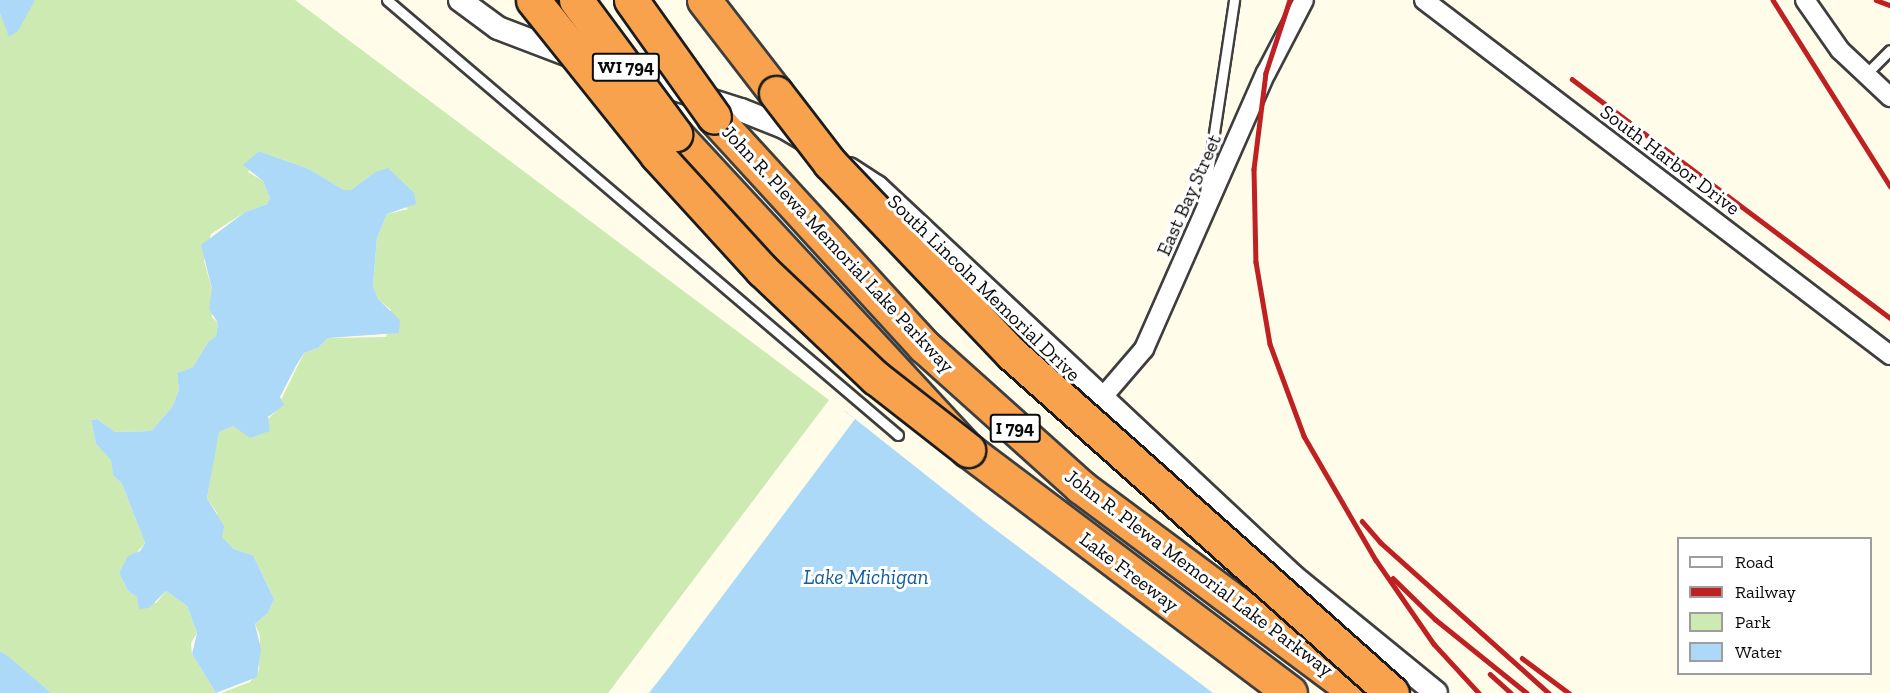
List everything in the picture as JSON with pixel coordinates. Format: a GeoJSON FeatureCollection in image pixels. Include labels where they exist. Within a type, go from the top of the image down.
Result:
{"type":"FeatureCollection","features":[{"type":"Feature","properties":{"kind":"highway"},"geometry":{"type":"LineString","coordinates":[[533,0],[657,155],[762,270],[876,378],[968,450]]}},
{"type":"Feature","properties":{"kind":"highway","name":"John R. Plewa Memorial Lake Parkway"},"geometry":{"type":"LineString","coordinates":[[576,0],[675,134],[968,450]]}},
{"type":"Feature","properties":{"kind":"highway","name":"John R. Plewa Memorial Lake Parkway"},"geometry":{"type":"LineString","coordinates":[[631,0],[714,117],[924,346],[1081,487],[1357,693]]}},
{"type":"Feature","properties":{"kind":"highway"},"geometry":{"type":"LineString","coordinates":[[704,0],[830,163],[924,266],[1012,354],[1392,693]]}},
{"type":"Feature","properties":{"kind":"highway","name":"Lake Freeway"},"geometry":{"type":"LineString","coordinates":[[968,450],[1290,693]]}},
{"type":"Feature","properties":{"kind":"street","name":"South Lincoln Memorial Drive"},"geometry":{"type":"LineString","coordinates":[[460,0],[498,28],[544,47],[784,127],[877,187],[1101,399],[1294,577],[1436,693]]}},
{"type":"Feature","properties":{"kind":"street","name":"East Bay Street"},"geometry":{"type":"LineString","coordinates":[[1101,399],[1144,349],[1197,234],[1266,73],[1304,0]]}},
{"type":"Feature","properties":{"kind":"street","name":"South Harbor Drive"},"geometry":{"type":"LineString","coordinates":[[1424,0],[1890,355]]}},
{"type":"Feature","properties":{"kind":"street"},"geometry":{"type":"LineString","coordinates":[[1805,0],[1840,50],[1890,97]]}},
{"type":"Feature","properties":{"kind":"lane"},"geometry":{"type":"LineString","coordinates":[[387,0],[898,435]]}},
{"type":"Feature","properties":{"kind":"lane"},"geometry":{"type":"LineString","coordinates":[[1197,234],[1234,0]]}},
{"type":"Feature","properties":{"kind":"lane"},"geometry":{"type":"LineString","coordinates":[[1865,75],[1890,50]]}},
{"type":"Feature","properties":{"kind":"green space"},"geometry":{"type":"Polygon","coordinates":[[[35,0],[295,0],[829,400],[608,693],[221,693],[250,682],[259,670],[260,636],[255,624],[268,613],[274,599],[253,555],[234,549],[221,537],[217,513],[207,498],[218,432],[233,426],[250,437],[275,412],[304,353],[318,348],[328,338],[386,337],[391,310],[378,299],[373,286],[377,238],[387,214],[408,209],[375,172],[351,190],[344,190],[309,169],[259,151],[248,172],[263,181],[270,198],[267,204],[245,212],[211,234],[204,261],[212,289],[212,317],[218,323],[216,336],[208,342],[193,367],[177,373],[179,390],[172,407],[151,431],[115,432],[97,419],[91,420],[96,444],[112,460],[113,475],[122,484],[145,543],[119,573],[128,591],[137,597],[156,603],[166,591],[187,606],[197,633],[191,643],[192,654],[216,693],[51,693],[0,651],[0,13],[10,36],[35,0]]]}},
{"type":"Feature","properties":{"kind":"water"},"geometry":{"type":"Polygon","coordinates":[[[0,0],[35,0],[18,31],[9,37],[0,13],[0,0]]]}},
{"type":"Feature","properties":{"kind":"water"},"geometry":{"type":"Polygon","coordinates":[[[259,151],[309,169],[344,190],[351,190],[375,172],[388,168],[414,193],[416,204],[387,214],[377,238],[373,286],[378,299],[400,320],[399,333],[328,338],[318,348],[304,353],[280,397],[284,405],[268,417],[270,431],[250,438],[233,426],[219,432],[207,498],[224,526],[222,537],[234,549],[253,555],[274,599],[268,613],[255,624],[261,649],[257,677],[216,693],[192,654],[197,633],[187,606],[166,591],[149,608],[139,609],[137,597],[128,591],[119,573],[128,556],[140,551],[145,543],[122,484],[113,475],[111,460],[96,444],[91,420],[97,419],[115,432],[151,431],[172,407],[179,390],[177,373],[193,367],[208,342],[216,336],[218,323],[209,309],[212,289],[201,245],[245,212],[267,204],[270,198],[263,181],[243,165],[259,151]]]}},
{"type":"Feature","properties":{"kind":"water","name":"Lake Michigan"},"geometry":{"type":"Polygon","coordinates":[[[845,411],[984,521],[1213,693],[631,693],[845,411]]]}},
{"type":"Feature","properties":{"kind":"water"},"geometry":{"type":"Polygon","coordinates":[[[0,651],[9,657],[51,693],[0,693],[0,651]]]}},
{"type":"Feature","properties":{"kind":"pier"},"geometry":{"type":"Polygon","coordinates":[[[843,410],[855,419],[670,666],[649,693],[628,693],[843,410]]]}},
{"type":"Feature","properties":{"kind":"railway"},"geometry":{"type":"LineString","coordinates":[[1290,0],[1266,73],[1254,169],[1256,262],[1270,344],[1304,436],[1376,560],[1434,644],[1479,693]]}},
{"type":"Feature","properties":{"kind":"railway"},"geometry":{"type":"LineString","coordinates":[[1773,0],[1890,186]]}},
{"type":"Feature","properties":{"kind":"railway"},"geometry":{"type":"LineString","coordinates":[[1876,0],[1890,5]]}},
{"type":"Feature","properties":{"kind":"railway"},"geometry":{"type":"LineString","coordinates":[[1572,79],[1890,318]]}},
{"type":"Feature","properties":{"kind":"railway"},"geometry":{"type":"LineString","coordinates":[[1362,521],[1380,542],[1549,693]]}},
{"type":"Feature","properties":{"kind":"railway"},"geometry":{"type":"LineString","coordinates":[[1393,578],[1435,619],[1527,693]]}},
{"type":"Feature","properties":{"kind":"railway"},"geometry":{"type":"LineString","coordinates":[[1522,658],[1569,693]]}},
{"type":"Feature","properties":{"kind":"railway"},"geometry":{"type":"LineString","coordinates":[[1490,674],[1511,693]]}}]}
